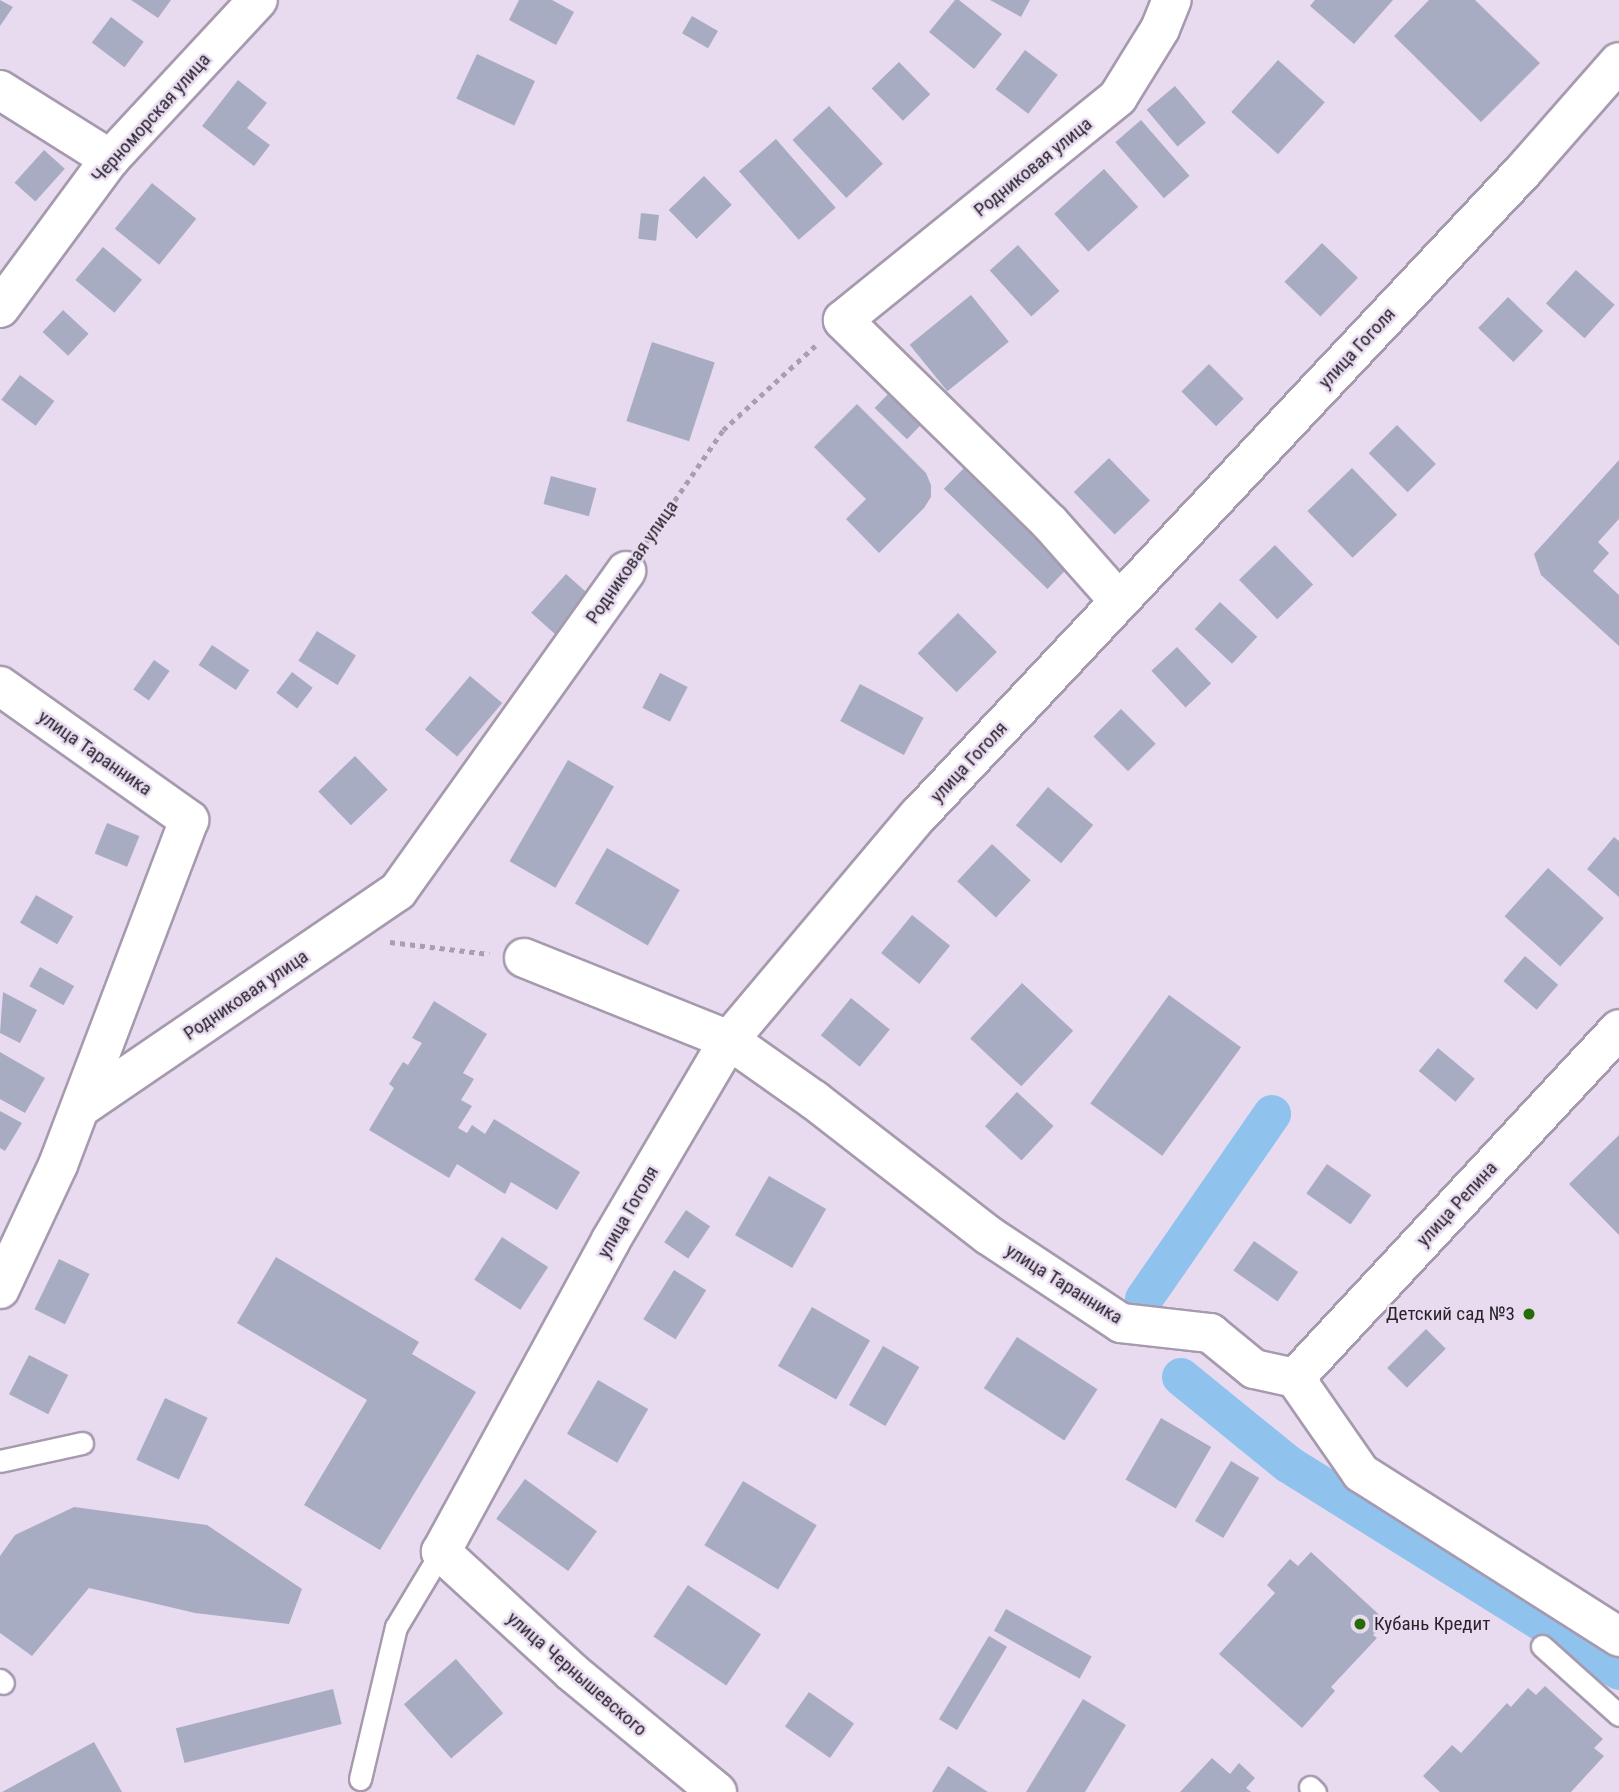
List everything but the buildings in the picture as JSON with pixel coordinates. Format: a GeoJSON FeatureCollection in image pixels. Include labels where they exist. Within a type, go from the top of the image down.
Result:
{"type":"FeatureCollection","features":[{"type":"Feature","properties":{"kind":"street","name":"Черноморская улица"},"geometry":{"type":"LineString","coordinates":[[0,308],[110,159],[258,0]]}},
{"type":"Feature","properties":{"kind":"street","name":"Родниковая улица"},"geometry":{"type":"LineString","coordinates":[[844,320],[1118,97],[1160,29],[1172,0]]}},
{"type":"Feature","properties":{"kind":"street","name":"улица Гоголя"},"geometry":{"type":"LineString","coordinates":[[441,1552],[611,1240],[729,1040],[917,817],[1525,170],[1619,62]]}},
{"type":"Feature","properties":{"kind":"street"},"geometry":{"type":"LineString","coordinates":[[0,90],[110,159]]}},
{"type":"Feature","properties":{"kind":"street"},"geometry":{"type":"LineString","coordinates":[[844,320],[1050,523],[1119,601]]}},
{"type":"Feature","properties":{"kind":"street","name":"Родниковая улица"},"geometry":{"type":"LineString","coordinates":[[80,1108],[397,891],[626,571]]}},
{"type":"Feature","properties":{"kind":"street","name":"улица Таранника"},"geometry":{"type":"LineString","coordinates":[[0,687],[189,820],[80,1108]]}},
{"type":"Feature","properties":{"kind":"street","name":"улица Таранника"},"geometry":{"type":"LineString","coordinates":[[524,957],[729,1040],[814,1100],[988,1235],[1121,1323],[1210,1333],[1254,1369],[1295,1378]]}},
{"type":"Feature","properties":{"kind":"street","name":"улица Репина"},"geometry":{"type":"LineString","coordinates":[[1295,1378],[1619,1029]]}},
{"type":"Feature","properties":{"kind":"street"},"geometry":{"type":"LineString","coordinates":[[0,1289],[58,1165],[80,1108]]}},
{"type":"Feature","properties":{"kind":"street"},"geometry":{"type":"LineString","coordinates":[[1295,1378],[1361,1473],[1619,1636]]}},
{"type":"Feature","properties":{"kind":"street","name":"улица Чернышевского"},"geometry":{"type":"LineString","coordinates":[[441,1552],[572,1672],[717,1792]]}},
{"type":"Feature","properties":{"kind":"lane"},"geometry":{"type":"LineString","coordinates":[[0,1461],[82,1443]]}},
{"type":"Feature","properties":{"kind":"lane"},"geometry":{"type":"LineString","coordinates":[[360,1779],[396,1627],[441,1552]]}},
{"type":"Feature","properties":{"kind":"lane"},"geometry":{"type":"LineString","coordinates":[[1542,1646],[1619,1715]]}},
{"type":"Feature","properties":{"kind":"path","name":"Родниковая улица"},"geometry":{"type":"LineString","coordinates":[[626,571],[723,430],[844,320]]}},
{"type":"Feature","properties":{"kind":"path"},"geometry":{"type":"LineString","coordinates":[[331,936],[524,957]]}},
{"type":"Feature","properties":{"kind":"waterway"},"geometry":{"type":"LineString","coordinates":[[1144,1299],[1272,1114]]}},
{"type":"Feature","properties":{"kind":"waterway"},"geometry":{"type":"LineString","coordinates":[[1181,1377],[1288,1464],[1619,1671]]}},
{"type":"Feature","properties":{"kind":"place","name":"Детский сад №3"},"geometry":{"type":"Point","coordinates":[1529,1314]}},
{"type":"Feature","properties":{"kind":"place","name":"Кубань Кредит"},"geometry":{"type":"Point","coordinates":[1360,1624]}}]}
